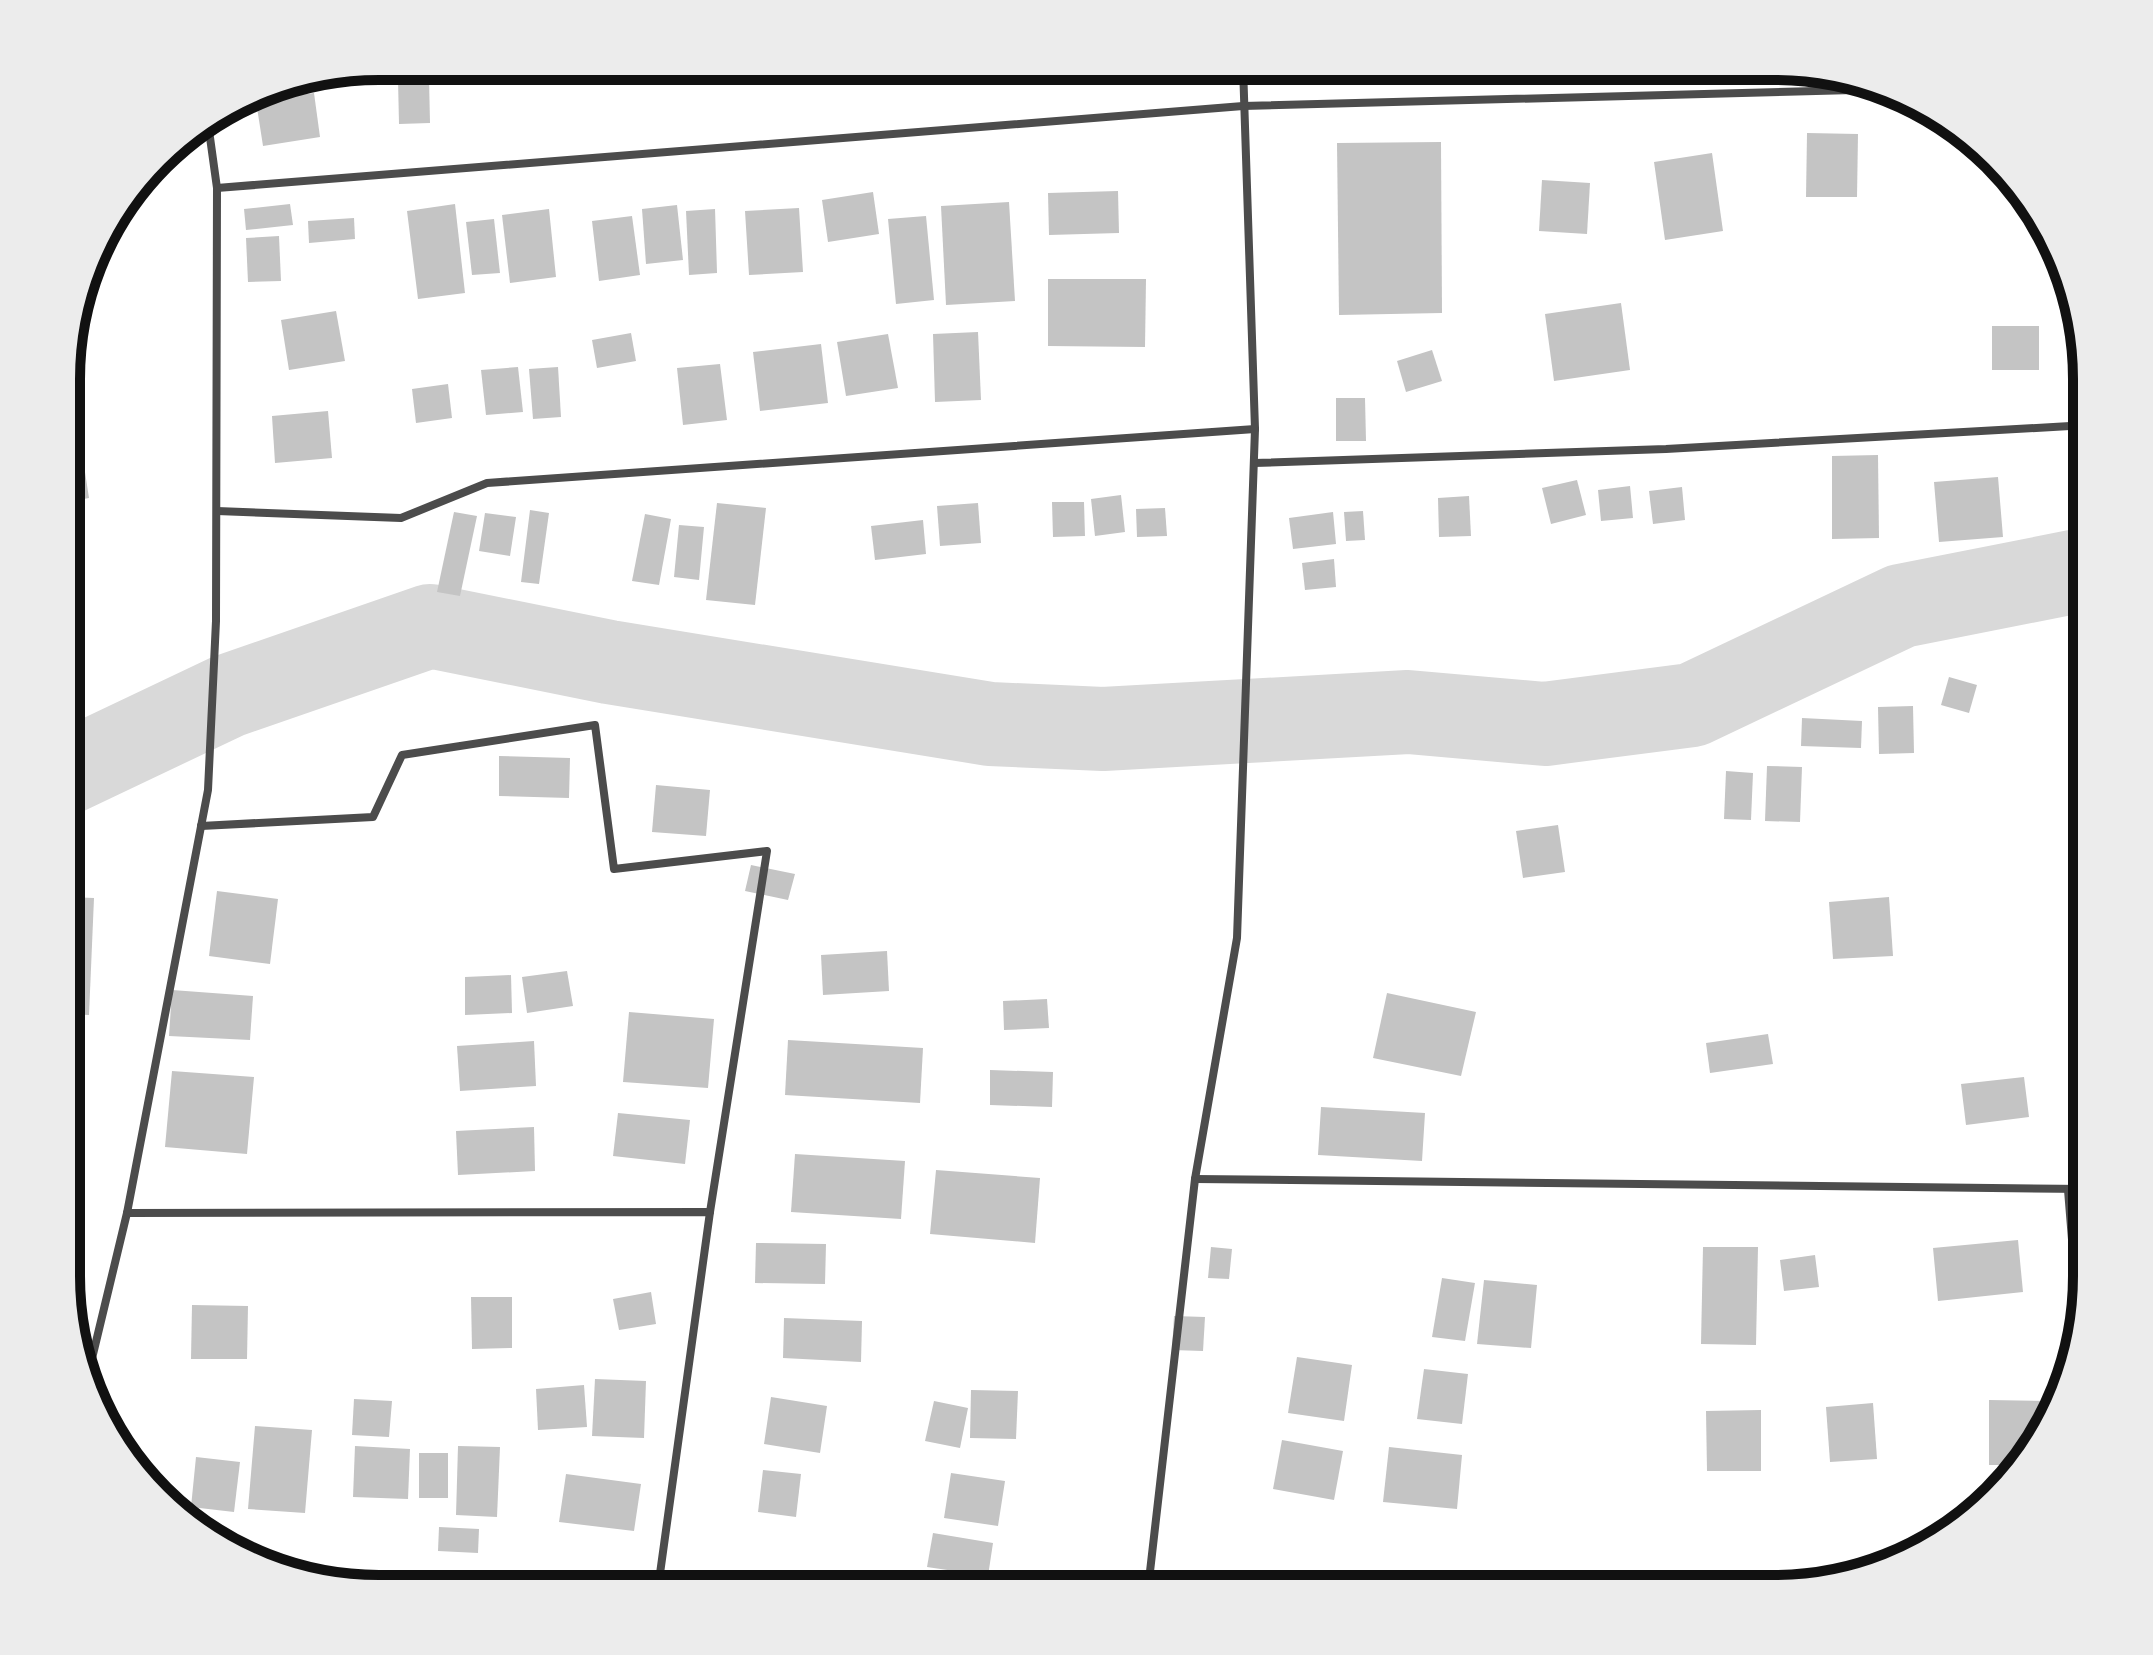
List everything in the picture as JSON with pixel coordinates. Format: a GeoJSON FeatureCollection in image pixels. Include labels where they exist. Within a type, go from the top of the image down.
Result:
{"type":"FeatureCollection","features":[{"type":"Feature","properties":{"kind":"street"},"geometry":{"type":"LineString","coordinates":[[1150,1575],[1195,1179],[1237,938],[1255,429],[1243,80]]}},
{"type":"Feature","properties":{"kind":"street"},"geometry":{"type":"LineString","coordinates":[[217,188],[1243,106],[1851,90]]}},
{"type":"Feature","properties":{"kind":"street"},"geometry":{"type":"LineString","coordinates":[[92,1359],[127,1213],[208,790],[216,621],[217,511],[217,188],[209,133]]}},
{"type":"Feature","properties":{"kind":"street"},"geometry":{"type":"LineString","coordinates":[[1254,463],[1666,449],[2073,426]]}},
{"type":"Feature","properties":{"kind":"street"},"geometry":{"type":"LineString","coordinates":[[217,511],[401,518],[487,483],[1255,429]]}},
{"type":"Feature","properties":{"kind":"street"},"geometry":{"type":"LineString","coordinates":[[201,826],[373,817],[402,755],[595,725],[614,869],[767,851],[710,1212],[660,1575]]}},
{"type":"Feature","properties":{"kind":"street"},"geometry":{"type":"LineString","coordinates":[[1195,1179],[2073,1190]]}},
{"type":"Feature","properties":{"kind":"street"},"geometry":{"type":"LineString","coordinates":[[2068,1190],[2073,1252]]}},
{"type":"Feature","properties":{"kind":"street"},"geometry":{"type":"LineString","coordinates":[[127,1213],[710,1212]]}},
{"type":"Feature","properties":{"kind":"building"},"geometry":{"type":"Polygon","coordinates":[[[398,80],[429,80],[430,123],[399,124],[398,80]]]}},
{"type":"Feature","properties":{"kind":"building"},"geometry":{"type":"Polygon","coordinates":[[[314,93],[320,137],[263,146],[257,107],[278,98],[314,93]]]}},
{"type":"Feature","properties":{"kind":"building"},"geometry":{"type":"Polygon","coordinates":[[[1807,133],[1858,134],[1857,197],[1806,197],[1807,133]]]}},
{"type":"Feature","properties":{"kind":"building"},"geometry":{"type":"Polygon","coordinates":[[[1441,142],[1442,313],[1339,315],[1337,143],[1441,142]]]}},
{"type":"Feature","properties":{"kind":"building"},"geometry":{"type":"Polygon","coordinates":[[[1712,153],[1723,231],[1665,240],[1654,162],[1712,153]]]}},
{"type":"Feature","properties":{"kind":"building"},"geometry":{"type":"Polygon","coordinates":[[[1542,180],[1590,183],[1587,234],[1539,231],[1542,180]]]}},
{"type":"Feature","properties":{"kind":"building"},"geometry":{"type":"Polygon","coordinates":[[[1118,191],[1119,233],[1049,235],[1048,193],[1118,191]]]}},
{"type":"Feature","properties":{"kind":"building"},"geometry":{"type":"Polygon","coordinates":[[[873,192],[879,234],[828,242],[822,200],[873,192]]]}},
{"type":"Feature","properties":{"kind":"building"},"geometry":{"type":"Polygon","coordinates":[[[1009,202],[1015,301],[946,305],[941,206],[1009,202]]]}},
{"type":"Feature","properties":{"kind":"building"},"geometry":{"type":"Polygon","coordinates":[[[290,204],[293,225],[246,230],[244,209],[290,204]]]}},
{"type":"Feature","properties":{"kind":"building"},"geometry":{"type":"Polygon","coordinates":[[[455,204],[465,293],[418,299],[407,211],[455,204]]]}},
{"type":"Feature","properties":{"kind":"building"},"geometry":{"type":"Polygon","coordinates":[[[677,205],[683,260],[646,264],[642,209],[677,205]]]}},
{"type":"Feature","properties":{"kind":"building"},"geometry":{"type":"Polygon","coordinates":[[[799,208],[803,272],[749,275],[745,211],[799,208]]]}},
{"type":"Feature","properties":{"kind":"building"},"geometry":{"type":"Polygon","coordinates":[[[549,209],[556,277],[510,283],[502,215],[549,209]]]}},
{"type":"Feature","properties":{"kind":"building"},"geometry":{"type":"Polygon","coordinates":[[[715,209],[717,273],[689,275],[686,211],[715,209]]]}},
{"type":"Feature","properties":{"kind":"building"},"geometry":{"type":"Polygon","coordinates":[[[632,216],[640,275],[599,281],[592,221],[632,216]]]}},
{"type":"Feature","properties":{"kind":"building"},"geometry":{"type":"Polygon","coordinates":[[[926,216],[934,300],[896,304],[888,219],[926,216]]]}},
{"type":"Feature","properties":{"kind":"building"},"geometry":{"type":"Polygon","coordinates":[[[354,218],[355,239],[309,243],[308,221],[354,218]]]}},
{"type":"Feature","properties":{"kind":"building"},"geometry":{"type":"Polygon","coordinates":[[[494,219],[500,273],[472,275],[466,222],[494,219]]]}},
{"type":"Feature","properties":{"kind":"building"},"geometry":{"type":"Polygon","coordinates":[[[279,236],[281,281],[248,282],[246,238],[279,236]]]}},
{"type":"Feature","properties":{"kind":"building"},"geometry":{"type":"Polygon","coordinates":[[[1048,279],[1146,279],[1145,347],[1048,346],[1048,279]]]}},
{"type":"Feature","properties":{"kind":"building"},"geometry":{"type":"Polygon","coordinates":[[[1621,303],[1630,370],[1554,381],[1545,314],[1621,303]]]}},
{"type":"Feature","properties":{"kind":"building"},"geometry":{"type":"Polygon","coordinates":[[[336,311],[345,361],[289,370],[281,320],[336,311]]]}},
{"type":"Feature","properties":{"kind":"building"},"geometry":{"type":"Polygon","coordinates":[[[1992,326],[2039,326],[2039,370],[1992,370],[1992,326]]]}},
{"type":"Feature","properties":{"kind":"building"},"geometry":{"type":"Polygon","coordinates":[[[978,332],[981,400],[935,402],[933,334],[978,332]]]}},
{"type":"Feature","properties":{"kind":"building"},"geometry":{"type":"Polygon","coordinates":[[[631,333],[636,361],[597,368],[592,340],[631,333]]]}},
{"type":"Feature","properties":{"kind":"building"},"geometry":{"type":"Polygon","coordinates":[[[888,334],[898,388],[846,396],[837,342],[888,334]]]}},
{"type":"Feature","properties":{"kind":"building"},"geometry":{"type":"Polygon","coordinates":[[[821,344],[828,403],[760,411],[753,352],[821,344]]]}},
{"type":"Feature","properties":{"kind":"building"},"geometry":{"type":"Polygon","coordinates":[[[1432,350],[1442,381],[1406,392],[1397,361],[1432,350]]]}},
{"type":"Feature","properties":{"kind":"building"},"geometry":{"type":"Polygon","coordinates":[[[720,364],[727,420],[683,425],[677,368],[720,364]]]}},
{"type":"Feature","properties":{"kind":"building"},"geometry":{"type":"Polygon","coordinates":[[[518,367],[523,412],[486,415],[481,370],[518,367]]]}},
{"type":"Feature","properties":{"kind":"building"},"geometry":{"type":"Polygon","coordinates":[[[558,367],[561,417],[533,419],[529,369],[558,367]]]}},
{"type":"Feature","properties":{"kind":"building"},"geometry":{"type":"Polygon","coordinates":[[[448,384],[452,418],[416,423],[412,389],[448,384]]]}},
{"type":"Feature","properties":{"kind":"building"},"geometry":{"type":"Polygon","coordinates":[[[1336,398],[1365,398],[1366,441],[1336,441],[1336,398]]]}},
{"type":"Feature","properties":{"kind":"building"},"geometry":{"type":"Polygon","coordinates":[[[328,411],[332,458],[275,463],[272,416],[328,411]]]}},
{"type":"Feature","properties":{"kind":"building"},"geometry":{"type":"Polygon","coordinates":[[[1878,455],[1879,538],[1832,539],[1832,456],[1878,455]]]}},
{"type":"Feature","properties":{"kind":"building"},"geometry":{"type":"Polygon","coordinates":[[[85,472],[89,498],[80,500],[80,473],[85,472]]]}},
{"type":"Feature","properties":{"kind":"building"},"geometry":{"type":"Polygon","coordinates":[[[1998,477],[2003,537],[1939,542],[1934,482],[1998,477]]]}},
{"type":"Feature","properties":{"kind":"building"},"geometry":{"type":"Polygon","coordinates":[[[1577,480],[1586,515],[1551,524],[1542,488],[1577,480]]]}},
{"type":"Feature","properties":{"kind":"building"},"geometry":{"type":"Polygon","coordinates":[[[1630,486],[1633,518],[1601,521],[1598,490],[1630,486]]]}},
{"type":"Feature","properties":{"kind":"building"},"geometry":{"type":"Polygon","coordinates":[[[1682,487],[1685,520],[1653,524],[1649,491],[1682,487]]]}},
{"type":"Feature","properties":{"kind":"building"},"geometry":{"type":"Polygon","coordinates":[[[1121,495],[1125,532],[1095,536],[1091,499],[1121,495]]]}},
{"type":"Feature","properties":{"kind":"building"},"geometry":{"type":"Polygon","coordinates":[[[1469,496],[1471,536],[1439,537],[1438,498],[1469,496]]]}},
{"type":"Feature","properties":{"kind":"building"},"geometry":{"type":"Polygon","coordinates":[[[1052,502],[1084,502],[1085,536],[1053,537],[1052,502]]]}},
{"type":"Feature","properties":{"kind":"building"},"geometry":{"type":"Polygon","coordinates":[[[717,503],[766,508],[755,605],[706,600],[717,503]]]}},
{"type":"Feature","properties":{"kind":"building"},"geometry":{"type":"Polygon","coordinates":[[[978,503],[981,543],[940,546],[937,506],[978,503]]]}},
{"type":"Feature","properties":{"kind":"building"},"geometry":{"type":"Polygon","coordinates":[[[1165,508],[1167,536],[1137,537],[1136,509],[1165,508]]]}},
{"type":"Feature","properties":{"kind":"building"},"geometry":{"type":"Polygon","coordinates":[[[530,510],[549,513],[539,584],[521,582],[530,510]]]}},
{"type":"Feature","properties":{"kind":"building"},"geometry":{"type":"Polygon","coordinates":[[[1363,511],[1365,540],[1346,541],[1344,512],[1363,511]]]}},
{"type":"Feature","properties":{"kind":"building"},"geometry":{"type":"Polygon","coordinates":[[[454,512],[477,516],[460,596],[437,592],[454,512]]]}},
{"type":"Feature","properties":{"kind":"building"},"geometry":{"type":"Polygon","coordinates":[[[1333,512],[1336,544],[1293,549],[1289,518],[1333,512]]]}},
{"type":"Feature","properties":{"kind":"building"},"geometry":{"type":"Polygon","coordinates":[[[485,513],[516,517],[510,556],[479,551],[485,513]]]}},
{"type":"Feature","properties":{"kind":"building"},"geometry":{"type":"Polygon","coordinates":[[[645,514],[671,519],[659,585],[632,581],[645,514]]]}},
{"type":"Feature","properties":{"kind":"building"},"geometry":{"type":"Polygon","coordinates":[[[923,520],[926,554],[875,560],[871,526],[923,520]]]}},
{"type":"Feature","properties":{"kind":"building"},"geometry":{"type":"Polygon","coordinates":[[[679,525],[704,527],[699,580],[674,577],[679,525]]]}},
{"type":"Feature","properties":{"kind":"building"},"geometry":{"type":"Polygon","coordinates":[[[1334,559],[1336,587],[1305,590],[1302,563],[1334,559]]]}},
{"type":"Feature","properties":{"kind":"building"},"geometry":{"type":"Polygon","coordinates":[[[1949,677],[1977,685],[1969,713],[1941,705],[1949,677]]]}},
{"type":"Feature","properties":{"kind":"building"},"geometry":{"type":"Polygon","coordinates":[[[1913,706],[1914,753],[1879,754],[1878,707],[1913,706]]]}},
{"type":"Feature","properties":{"kind":"building"},"geometry":{"type":"Polygon","coordinates":[[[1802,718],[1862,721],[1861,748],[1801,746],[1802,718]]]}},
{"type":"Feature","properties":{"kind":"building"},"geometry":{"type":"Polygon","coordinates":[[[499,756],[570,758],[569,798],[499,796],[499,756]]]}},
{"type":"Feature","properties":{"kind":"building"},"geometry":{"type":"Polygon","coordinates":[[[1767,766],[1802,767],[1800,822],[1765,821],[1767,766]]]}},
{"type":"Feature","properties":{"kind":"building"},"geometry":{"type":"Polygon","coordinates":[[[1726,771],[1753,773],[1751,820],[1724,819],[1726,771]]]}},
{"type":"Feature","properties":{"kind":"building"},"geometry":{"type":"Polygon","coordinates":[[[656,785],[710,790],[706,836],[652,832],[656,785]]]}},
{"type":"Feature","properties":{"kind":"building"},"geometry":{"type":"Polygon","coordinates":[[[1558,825],[1565,872],[1523,878],[1516,831],[1558,825]]]}},
{"type":"Feature","properties":{"kind":"building"},"geometry":{"type":"Polygon","coordinates":[[[751,865],[795,874],[788,900],[745,891],[751,865]]]}},
{"type":"Feature","properties":{"kind":"building"},"geometry":{"type":"Polygon","coordinates":[[[217,891],[278,899],[270,964],[209,956],[217,891]]]}},
{"type":"Feature","properties":{"kind":"building"},"geometry":{"type":"Polygon","coordinates":[[[80,897],[94,898],[89,1015],[80,1015],[80,897]]]}},
{"type":"Feature","properties":{"kind":"building"},"geometry":{"type":"Polygon","coordinates":[[[1889,897],[1893,956],[1833,959],[1829,902],[1889,897]]]}},
{"type":"Feature","properties":{"kind":"building"},"geometry":{"type":"Polygon","coordinates":[[[887,951],[889,991],[823,995],[821,955],[887,951]]]}},
{"type":"Feature","properties":{"kind":"building"},"geometry":{"type":"Polygon","coordinates":[[[567,971],[573,1006],[527,1013],[522,977],[567,971]]]}},
{"type":"Feature","properties":{"kind":"building"},"geometry":{"type":"Polygon","coordinates":[[[511,975],[512,1013],[465,1015],[465,977],[511,975]]]}},
{"type":"Feature","properties":{"kind":"building"},"geometry":{"type":"Polygon","coordinates":[[[172,990],[253,996],[250,1040],[169,1036],[172,990]]]}},
{"type":"Feature","properties":{"kind":"building"},"geometry":{"type":"Polygon","coordinates":[[[1387,993],[1476,1012],[1461,1076],[1373,1058],[1387,993]]]}},
{"type":"Feature","properties":{"kind":"building"},"geometry":{"type":"Polygon","coordinates":[[[1047,999],[1049,1028],[1004,1030],[1003,1001],[1047,999]]]}},
{"type":"Feature","properties":{"kind":"building"},"geometry":{"type":"Polygon","coordinates":[[[629,1012],[714,1019],[708,1088],[623,1082],[629,1012]]]}},
{"type":"Feature","properties":{"kind":"building"},"geometry":{"type":"Polygon","coordinates":[[[1768,1034],[1773,1064],[1710,1073],[1706,1043],[1768,1034]]]}},
{"type":"Feature","properties":{"kind":"building"},"geometry":{"type":"Polygon","coordinates":[[[788,1040],[923,1048],[920,1103],[785,1095],[788,1040]]]}},
{"type":"Feature","properties":{"kind":"building"},"geometry":{"type":"Polygon","coordinates":[[[534,1041],[536,1086],[460,1091],[457,1046],[534,1041]]]}},
{"type":"Feature","properties":{"kind":"building"},"geometry":{"type":"Polygon","coordinates":[[[990,1070],[1053,1072],[1052,1107],[990,1105],[990,1070]]]}},
{"type":"Feature","properties":{"kind":"building"},"geometry":{"type":"Polygon","coordinates":[[[172,1071],[254,1077],[247,1154],[165,1147],[172,1071]]]}},
{"type":"Feature","properties":{"kind":"building"},"geometry":{"type":"Polygon","coordinates":[[[2024,1077],[2029,1117],[1966,1125],[1961,1084],[2024,1077]]]}},
{"type":"Feature","properties":{"kind":"building"},"geometry":{"type":"Polygon","coordinates":[[[1321,1107],[1425,1113],[1422,1161],[1318,1155],[1321,1107]]]}},
{"type":"Feature","properties":{"kind":"building"},"geometry":{"type":"Polygon","coordinates":[[[618,1113],[690,1120],[685,1164],[613,1156],[618,1113]]]}},
{"type":"Feature","properties":{"kind":"building"},"geometry":{"type":"Polygon","coordinates":[[[534,1127],[535,1171],[458,1175],[456,1131],[534,1127]]]}},
{"type":"Feature","properties":{"kind":"building"},"geometry":{"type":"Polygon","coordinates":[[[795,1154],[905,1161],[901,1219],[791,1212],[795,1154]]]}},
{"type":"Feature","properties":{"kind":"building"},"geometry":{"type":"Polygon","coordinates":[[[936,1170],[1040,1178],[1035,1243],[930,1234],[936,1170]]]}},
{"type":"Feature","properties":{"kind":"building"},"geometry":{"type":"Polygon","coordinates":[[[2018,1240],[2023,1292],[1938,1301],[1933,1248],[2018,1240]]]}},
{"type":"Feature","properties":{"kind":"building"},"geometry":{"type":"Polygon","coordinates":[[[756,1243],[826,1244],[825,1284],[755,1283],[756,1243]]]}},
{"type":"Feature","properties":{"kind":"building"},"geometry":{"type":"Polygon","coordinates":[[[1211,1247],[1232,1249],[1229,1279],[1208,1278],[1211,1247]]]}},
{"type":"Feature","properties":{"kind":"building"},"geometry":{"type":"Polygon","coordinates":[[[1703,1247],[1758,1247],[1756,1345],[1701,1344],[1703,1247]]]}},
{"type":"Feature","properties":{"kind":"building"},"geometry":{"type":"Polygon","coordinates":[[[1815,1255],[1819,1287],[1784,1291],[1780,1260],[1815,1255]]]}},
{"type":"Feature","properties":{"kind":"building"},"geometry":{"type":"Polygon","coordinates":[[[1442,1278],[1475,1283],[1465,1341],[1432,1337],[1442,1278]]]}},
{"type":"Feature","properties":{"kind":"building"},"geometry":{"type":"Polygon","coordinates":[[[1484,1280],[1537,1285],[1531,1348],[1477,1344],[1484,1280]]]}},
{"type":"Feature","properties":{"kind":"building"},"geometry":{"type":"Polygon","coordinates":[[[651,1292],[656,1324],[619,1330],[613,1299],[651,1292]]]}},
{"type":"Feature","properties":{"kind":"building"},"geometry":{"type":"Polygon","coordinates":[[[471,1297],[512,1297],[512,1348],[472,1349],[471,1297]]]}},
{"type":"Feature","properties":{"kind":"building"},"geometry":{"type":"Polygon","coordinates":[[[192,1305],[248,1306],[247,1359],[191,1359],[192,1305]]]}},
{"type":"Feature","properties":{"kind":"building"},"geometry":{"type":"Polygon","coordinates":[[[1174,1316],[1205,1317],[1203,1351],[1172,1350],[1174,1316]]]}},
{"type":"Feature","properties":{"kind":"building"},"geometry":{"type":"Polygon","coordinates":[[[784,1318],[862,1321],[861,1362],[783,1358],[784,1318]]]}},
{"type":"Feature","properties":{"kind":"building"},"geometry":{"type":"Polygon","coordinates":[[[1297,1357],[1352,1365],[1344,1421],[1288,1413],[1297,1357]]]}},
{"type":"Feature","properties":{"kind":"building"},"geometry":{"type":"Polygon","coordinates":[[[1424,1369],[1468,1374],[1462,1424],[1417,1419],[1424,1369]]]}},
{"type":"Feature","properties":{"kind":"building"},"geometry":{"type":"Polygon","coordinates":[[[595,1379],[646,1381],[644,1438],[592,1436],[595,1379]]]}},
{"type":"Feature","properties":{"kind":"building"},"geometry":{"type":"Polygon","coordinates":[[[584,1385],[587,1427],[538,1430],[536,1389],[584,1385]]]}},
{"type":"Feature","properties":{"kind":"building"},"geometry":{"type":"Polygon","coordinates":[[[971,1390],[1018,1391],[1016,1439],[970,1438],[971,1390]]]}},
{"type":"Feature","properties":{"kind":"building"},"geometry":{"type":"Polygon","coordinates":[[[771,1397],[827,1406],[820,1453],[764,1444],[771,1397]]]}},
{"type":"Feature","properties":{"kind":"building"},"geometry":{"type":"Polygon","coordinates":[[[354,1399],[392,1401],[389,1437],[352,1435],[354,1399]]]}},
{"type":"Feature","properties":{"kind":"building"},"geometry":{"type":"Polygon","coordinates":[[[1989,1400],[2045,1401],[2033,1426],[2005,1465],[1989,1465],[1989,1400]]]}},
{"type":"Feature","properties":{"kind":"building"},"geometry":{"type":"Polygon","coordinates":[[[934,1401],[968,1408],[960,1448],[925,1441],[934,1401]]]}},
{"type":"Feature","properties":{"kind":"building"},"geometry":{"type":"Polygon","coordinates":[[[1873,1403],[1877,1459],[1830,1462],[1826,1407],[1873,1403]]]}},
{"type":"Feature","properties":{"kind":"building"},"geometry":{"type":"Polygon","coordinates":[[[1761,1410],[1761,1471],[1707,1471],[1706,1411],[1761,1410]]]}},
{"type":"Feature","properties":{"kind":"building"},"geometry":{"type":"Polygon","coordinates":[[[255,1426],[312,1430],[305,1513],[248,1509],[255,1426]]]}},
{"type":"Feature","properties":{"kind":"building"},"geometry":{"type":"Polygon","coordinates":[[[1282,1440],[1343,1451],[1334,1500],[1273,1489],[1282,1440]]]}},
{"type":"Feature","properties":{"kind":"building"},"geometry":{"type":"Polygon","coordinates":[[[355,1446],[410,1449],[408,1499],[353,1497],[355,1446]]]}},
{"type":"Feature","properties":{"kind":"building"},"geometry":{"type":"Polygon","coordinates":[[[458,1446],[500,1447],[497,1517],[456,1515],[458,1446]]]}},
{"type":"Feature","properties":{"kind":"building"},"geometry":{"type":"Polygon","coordinates":[[[1389,1447],[1462,1455],[1457,1509],[1383,1502],[1389,1447]]]}},
{"type":"Feature","properties":{"kind":"building"},"geometry":{"type":"Polygon","coordinates":[[[419,1453],[448,1453],[448,1498],[419,1498],[419,1453]]]}},
{"type":"Feature","properties":{"kind":"building"},"geometry":{"type":"Polygon","coordinates":[[[196,1457],[240,1462],[234,1512],[191,1507],[196,1457]]]}},
{"type":"Feature","properties":{"kind":"building"},"geometry":{"type":"Polygon","coordinates":[[[763,1470],[801,1474],[796,1517],[758,1512],[763,1470]]]}},
{"type":"Feature","properties":{"kind":"building"},"geometry":{"type":"Polygon","coordinates":[[[951,1473],[1005,1481],[998,1526],[944,1518],[951,1473]]]}},
{"type":"Feature","properties":{"kind":"building"},"geometry":{"type":"Polygon","coordinates":[[[566,1474],[641,1484],[634,1531],[559,1522],[566,1474]]]}},
{"type":"Feature","properties":{"kind":"building"},"geometry":{"type":"Polygon","coordinates":[[[439,1527],[479,1529],[478,1553],[438,1551],[439,1527]]]}},
{"type":"Feature","properties":{"kind":"building"},"geometry":{"type":"Polygon","coordinates":[[[933,1533],[993,1543],[988,1575],[927,1567],[933,1533]]]}},
{"type":"Feature","properties":{"kind":"waterway"},"geometry":{"type":"LineString","coordinates":[[80,766],[228,696],[430,626],[609,662],[990,724],[1103,729],[1408,712],[1545,724],[1692,705],[1901,606],[2073,572]]}}]}
